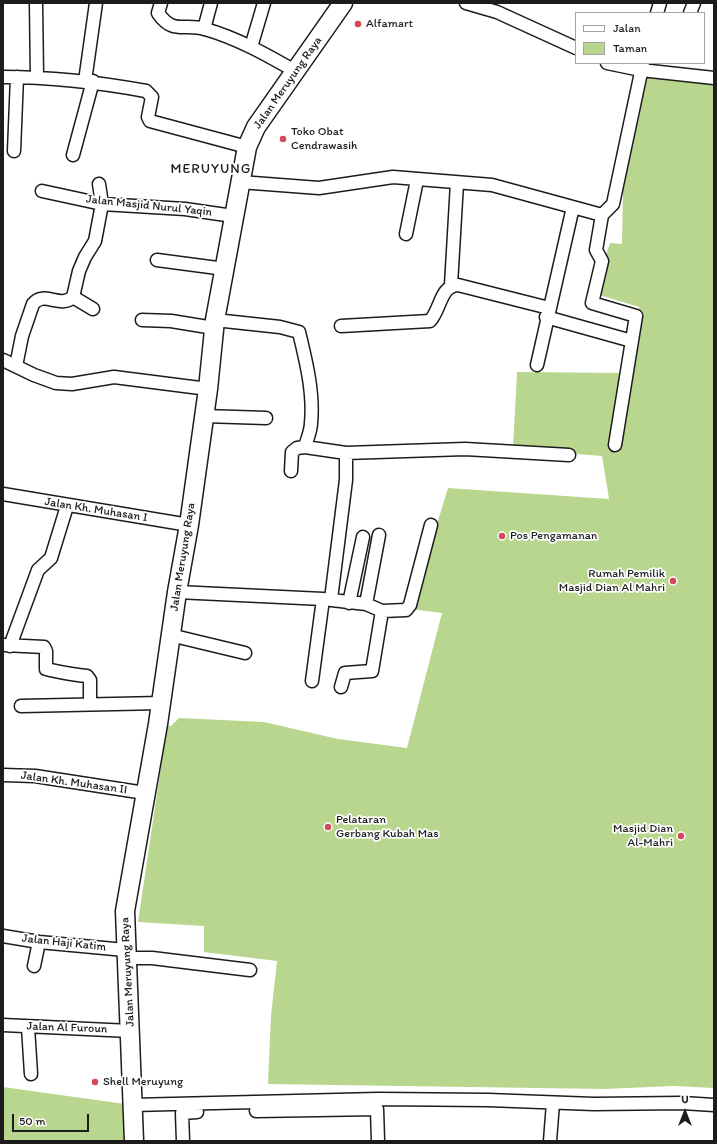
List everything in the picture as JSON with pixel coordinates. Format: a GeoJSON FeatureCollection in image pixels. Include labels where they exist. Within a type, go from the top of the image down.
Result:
{"type":"FeatureCollection","features":[{"type":"Feature","properties":{"kind":"main road","name":"Jalan Meruyung Raya"},"geometry":{"type":"LineString","coordinates":[[134,1141],[130,1031],[125,954],[125,911],[161,703],[170,635],[189,525],[208,389],[214,324],[225,269],[233,216],[247,147],[256,127],[345,4]]}},
{"type":"Feature","properties":{"kind":"street"},"geometry":{"type":"LineString","coordinates":[[36,3],[37,76]]}},
{"type":"Feature","properties":{"kind":"street"},"geometry":{"type":"LineString","coordinates":[[73,155],[89,81],[96,3]]}},
{"type":"Feature","properties":{"kind":"street"},"geometry":{"type":"LineString","coordinates":[[161,3],[158,13],[165,23],[174,26],[204,29],[251,47],[296,71]]}},
{"type":"Feature","properties":{"kind":"street"},"geometry":{"type":"LineString","coordinates":[[204,29],[211,3]]}},
{"type":"Feature","properties":{"kind":"street"},"geometry":{"type":"LineString","coordinates":[[251,47],[264,3]]}},
{"type":"Feature","properties":{"kind":"street"},"geometry":{"type":"LineString","coordinates":[[468,3],[497,12],[575,48]]}},
{"type":"Feature","properties":{"kind":"street"},"geometry":{"type":"LineString","coordinates":[[616,64],[673,68],[714,78]]}},
{"type":"Feature","properties":{"kind":"street"},"geometry":{"type":"LineString","coordinates":[[615,445],[636,315],[592,303],[602,261],[596,250],[602,215],[613,204],[642,67]]}},
{"type":"Feature","properties":{"kind":"street"},"geometry":{"type":"LineString","coordinates":[[3,77],[37,76],[89,81],[146,91],[152,97],[148,116],[150,121],[247,147]]}},
{"type":"Feature","properties":{"kind":"street"},"geometry":{"type":"LineString","coordinates":[[14,151],[17,77]]}},
{"type":"Feature","properties":{"kind":"street"},"geometry":{"type":"LineString","coordinates":[[240,182],[319,188],[393,177],[492,185],[602,215]]}},
{"type":"Feature","properties":{"kind":"street"},"geometry":{"type":"LineString","coordinates":[[406,234],[417,180]]}},
{"type":"Feature","properties":{"kind":"street"},"geometry":{"type":"LineString","coordinates":[[341,326],[430,321],[435,315],[446,290],[451,285],[457,183]]}},
{"type":"Feature","properties":{"kind":"street"},"geometry":{"type":"LineString","coordinates":[[73,297],[79,271],[85,257],[95,241],[102,204],[99,184]]}},
{"type":"Feature","properties":{"kind":"street","name":"Jalan Masjid Nurul Yaqin"},"geometry":{"type":"LineString","coordinates":[[42,191],[102,204],[185,209],[233,216]]}},
{"type":"Feature","properties":{"kind":"street"},"geometry":{"type":"LineString","coordinates":[[537,365],[573,207]]}},
{"type":"Feature","properties":{"kind":"street"},"geometry":{"type":"LineString","coordinates":[[157,260],[225,269]]}},
{"type":"Feature","properties":{"kind":"street"},"geometry":{"type":"LineString","coordinates":[[451,285],[458,285],[548,312],[632,341]]}},
{"type":"Feature","properties":{"kind":"street"},"geometry":{"type":"LineString","coordinates":[[16,366],[22,336],[37,299],[42,297],[63,302],[73,297]]}},
{"type":"Feature","properties":{"kind":"street"},"geometry":{"type":"LineString","coordinates":[[73,297],[93,309]]}},
{"type":"Feature","properties":{"kind":"street"},"geometry":{"type":"LineString","coordinates":[[142,320],[280,327],[299,332],[306,362],[310,395],[311,423],[305,447]]}},
{"type":"Feature","properties":{"kind":"street"},"geometry":{"type":"LineString","coordinates":[[3,360],[56,383],[72,384],[114,377],[208,389]]}},
{"type":"Feature","properties":{"kind":"street"},"geometry":{"type":"LineString","coordinates":[[204,416],[266,418]]}},
{"type":"Feature","properties":{"kind":"street"},"geometry":{"type":"LineString","coordinates":[[290,471],[292,452],[297,448],[305,447],[346,453],[465,449],[569,455]]}},
{"type":"Feature","properties":{"kind":"street"},"geometry":{"type":"LineString","coordinates":[[312,681],[346,480],[346,453]]}},
{"type":"Feature","properties":{"kind":"street","name":"Jalan Kh. Muhasan I"},"geometry":{"type":"LineString","coordinates":[[3,494],[189,525]]}},
{"type":"Feature","properties":{"kind":"street"},"geometry":{"type":"LineString","coordinates":[[68,506],[51,558],[38,570],[7,646],[44,647],[46,651],[46,669],[66,674],[87,676],[90,680],[90,704]]}},
{"type":"Feature","properties":{"kind":"street"},"geometry":{"type":"LineString","coordinates":[[177,592],[327,599],[366,604],[382,611],[406,610],[410,605],[431,525]]}},
{"type":"Feature","properties":{"kind":"street"},"geometry":{"type":"LineString","coordinates":[[366,604],[379,535]]}},
{"type":"Feature","properties":{"kind":"street"},"geometry":{"type":"LineString","coordinates":[[349,603],[363,537]]}},
{"type":"Feature","properties":{"kind":"street"},"geometry":{"type":"LineString","coordinates":[[341,687],[345,673],[372,671],[382,611]]}},
{"type":"Feature","properties":{"kind":"street"},"geometry":{"type":"LineString","coordinates":[[170,635],[245,653]]}},
{"type":"Feature","properties":{"kind":"street"},"geometry":{"type":"LineString","coordinates":[[21,706],[161,703]]}},
{"type":"Feature","properties":{"kind":"street","name":"Jalan Kh. Muhasan II"},"geometry":{"type":"LineString","coordinates":[[3,775],[35,776],[145,793]]}},
{"type":"Feature","properties":{"kind":"street","name":"Jalan Haji Katim"},"geometry":{"type":"LineString","coordinates":[[3,936],[152,958],[250,970]]}},
{"type":"Feature","properties":{"kind":"street"},"geometry":{"type":"LineString","coordinates":[[34,966],[39,942]]}},
{"type":"Feature","properties":{"kind":"street","name":"Jalan Al Furoun"},"geometry":{"type":"LineString","coordinates":[[3,1025],[28,1028],[130,1031]]}},
{"type":"Feature","properties":{"kind":"street"},"geometry":{"type":"LineString","coordinates":[[28,1028],[31,1074]]}},
{"type":"Feature","properties":{"kind":"street"},"geometry":{"type":"LineString","coordinates":[[132,1105],[378,1099],[488,1100],[554,1103],[682,1103],[714,1105]]}},
{"type":"Feature","properties":{"kind":"street"},"geometry":{"type":"LineString","coordinates":[[550,1141],[554,1103]]}},
{"type":"Feature","properties":{"kind":"street"},"geometry":{"type":"LineString","coordinates":[[183,1141],[182,1113],[376,1109],[378,1141]]}},
{"type":"Feature","properties":{"kind":"green space"},"geometry":{"type":"Polygon","coordinates":[[[646,76],[714,76],[714,1088],[673,1086],[604,1089],[268,1084],[271,1015],[277,961],[204,952],[204,926],[138,922],[167,726],[171,726],[179,718],[264,722],[338,739],[407,748],[442,613],[411,609],[448,488],[609,499],[602,456],[513,449],[517,372],[628,373],[639,307],[593,293],[610,243],[622,244],[623,185],[646,76]]]}},
{"type":"Feature","properties":{"kind":"green space"},"geometry":{"type":"Polygon","coordinates":[[[3,1087],[125,1104],[125,1141],[3,1141],[3,1087]]]}},
{"type":"Feature","properties":{"kind":"place","name":"Alfamart"},"geometry":{"type":"Point","coordinates":[358,24]}},
{"type":"Feature","properties":{"kind":"place","name":"Toko Obat Cendrawasih"},"geometry":{"type":"Point","coordinates":[283,139]}},
{"type":"Feature","properties":{"kind":"place","name":"Pos Pengamanan"},"geometry":{"type":"Point","coordinates":[502,536]}},
{"type":"Feature","properties":{"kind":"place","name":"Rumah Pemilik Masjid Dian Al Mahri"},"geometry":{"type":"Point","coordinates":[673,581]}},
{"type":"Feature","properties":{"kind":"place","name":"Pelataran Gerbang Kubah Mas"},"geometry":{"type":"Point","coordinates":[328,827]}},
{"type":"Feature","properties":{"kind":"place","name":"Masjid Dian Al-Mahri"},"geometry":{"type":"Point","coordinates":[681,836]}},
{"type":"Feature","properties":{"kind":"place","name":"Shell Meruyung"},"geometry":{"type":"Point","coordinates":[95,1082]}},
{"type":"Feature","properties":{"kind":"district","name":"MERUYUNG"},"geometry":{"type":"Point","coordinates":[211,169]}}]}
